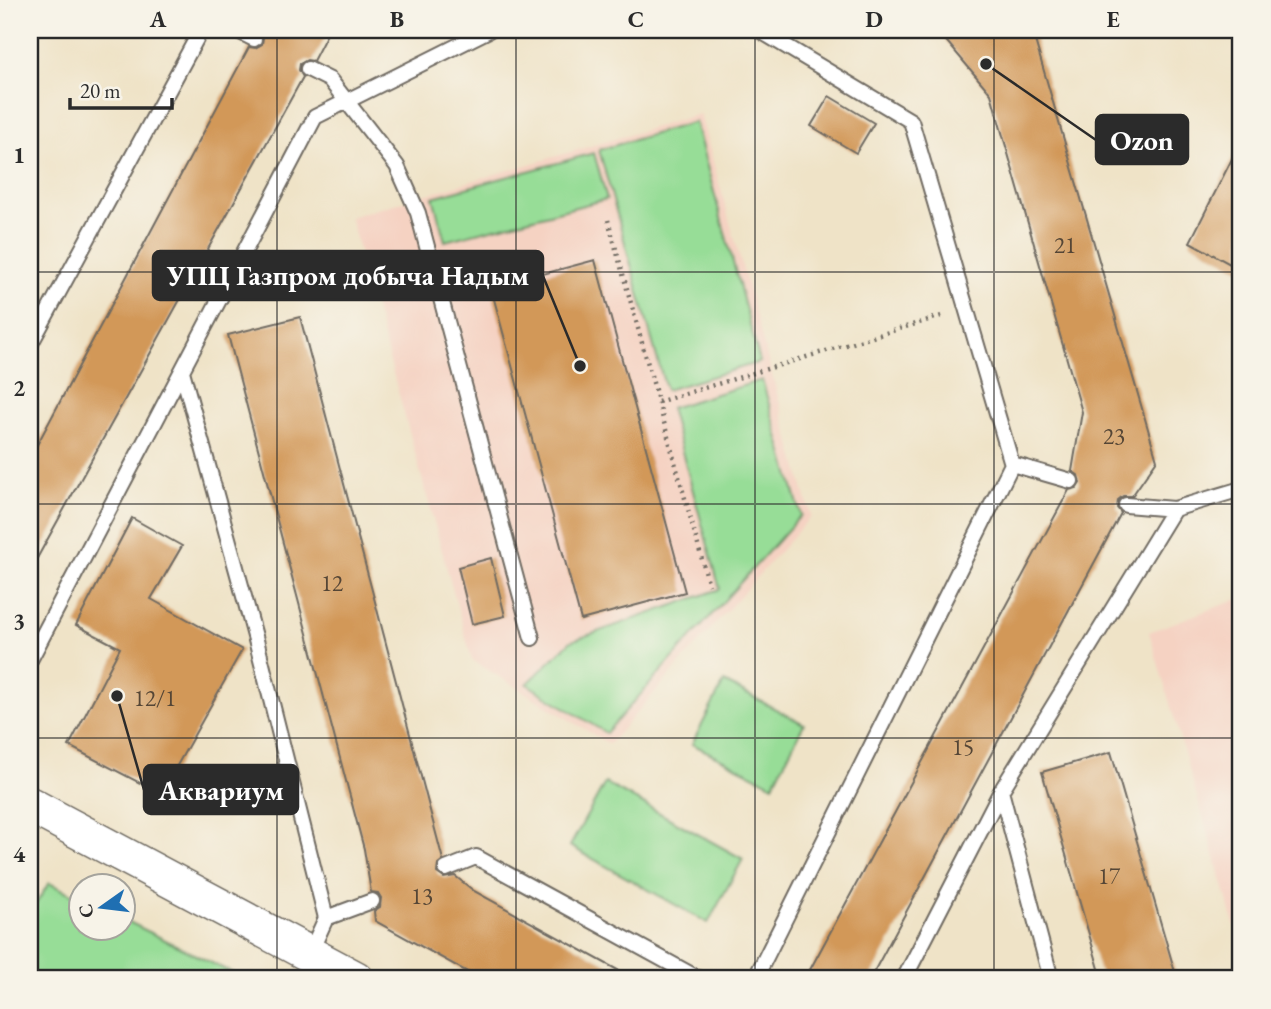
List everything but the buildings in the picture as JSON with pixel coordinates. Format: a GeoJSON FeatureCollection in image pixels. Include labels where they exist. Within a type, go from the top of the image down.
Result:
{"type":"FeatureCollection","features":[{"type":"Feature","properties":{"kind":"street"},"geometry":{"type":"LineString","coordinates":[[30,805],[356,979]]}},
{"type":"Feature","properties":{"kind":"lane"},"geometry":{"type":"LineString","coordinates":[[30,345],[201,30]]}},
{"type":"Feature","properties":{"kind":"lane"},"geometry":{"type":"LineString","coordinates":[[236,30],[254,39]]}},
{"type":"Feature","properties":{"kind":"lane"},"geometry":{"type":"LineString","coordinates":[[30,660],[315,117],[489,30]]}},
{"type":"Feature","properties":{"kind":"lane"},"geometry":{"type":"LineString","coordinates":[[755,979],[1012,464],[911,121],[759,30]]}},
{"type":"Feature","properties":{"kind":"lane"},"geometry":{"type":"LineString","coordinates":[[309,69],[330,80],[397,166],[418,213],[532,638]]}},
{"type":"Feature","properties":{"kind":"lane"},"geometry":{"type":"LineString","coordinates":[[182,371],[256,640],[326,918],[310,954]]}},
{"type":"Feature","properties":{"kind":"lane"},"geometry":{"type":"LineString","coordinates":[[1012,464],[1071,481]]}},
{"type":"Feature","properties":{"kind":"lane"},"geometry":{"type":"LineString","coordinates":[[1126,505],[1174,509],[1241,489]]}},
{"type":"Feature","properties":{"kind":"lane"},"geometry":{"type":"LineString","coordinates":[[904,979],[1001,791],[1174,509]]}},
{"type":"Feature","properties":{"kind":"lane"},"geometry":{"type":"LineString","coordinates":[[1001,791],[1051,979]]}},
{"type":"Feature","properties":{"kind":"lane"},"geometry":{"type":"LineString","coordinates":[[446,869],[476,857],[699,979]]}},
{"type":"Feature","properties":{"kind":"lane"},"geometry":{"type":"LineString","coordinates":[[326,918],[372,901]]}},
{"type":"Feature","properties":{"kind":"path"},"geometry":{"type":"LineString","coordinates":[[608,220],[709,585]]}},
{"type":"Feature","properties":{"kind":"path"},"geometry":{"type":"LineString","coordinates":[[658,402],[967,308]]}},
{"type":"Feature","properties":{"kind":"shaded area"},"geometry":{"type":"Polygon","coordinates":[[[700,114],[811,516],[609,744],[472,660],[350,217],[700,114]]]}},
{"type":"Feature","properties":{"kind":"shaded area"},"geometry":{"type":"Polygon","coordinates":[[[1241,598],[1241,947],[1149,632],[1241,598]]]}},
{"type":"Feature","properties":{"kind":"green space"},"geometry":{"type":"Polygon","coordinates":[[[695,122],[760,362],[666,390],[599,150],[695,122]]]}},
{"type":"Feature","properties":{"kind":"green space"},"geometry":{"type":"Polygon","coordinates":[[[594,153],[607,199],[445,241],[433,197],[594,153]]]}},
{"type":"Feature","properties":{"kind":"green space"},"geometry":{"type":"Polygon","coordinates":[[[762,380],[801,515],[606,733],[527,684],[571,641],[720,589],[670,408],[762,380]]]}},
{"type":"Feature","properties":{"kind":"green space"},"geometry":{"type":"Polygon","coordinates":[[[724,682],[804,724],[773,785],[692,744],[724,682]]]}},
{"type":"Feature","properties":{"kind":"green space"},"geometry":{"type":"Polygon","coordinates":[[[605,783],[743,859],[708,923],[570,846],[605,783]]]}},
{"type":"Feature","properties":{"kind":"green space"},"geometry":{"type":"Polygon","coordinates":[[[49,883],[66,891],[66,942],[136,942],[136,925],[244,979],[30,979],[30,913],[49,883]]]}},
{"type":"Feature","properties":{"kind":"place","name":"Ozon"},"geometry":{"type":"Point","coordinates":[986,64]}},
{"type":"Feature","properties":{"kind":"place","name":"УПЦ Газпром добыча Надым"},"geometry":{"type":"Point","coordinates":[580,366]}},
{"type":"Feature","properties":{"kind":"place","name":"Аквариум"},"geometry":{"type":"Point","coordinates":[117,696]}}]}
